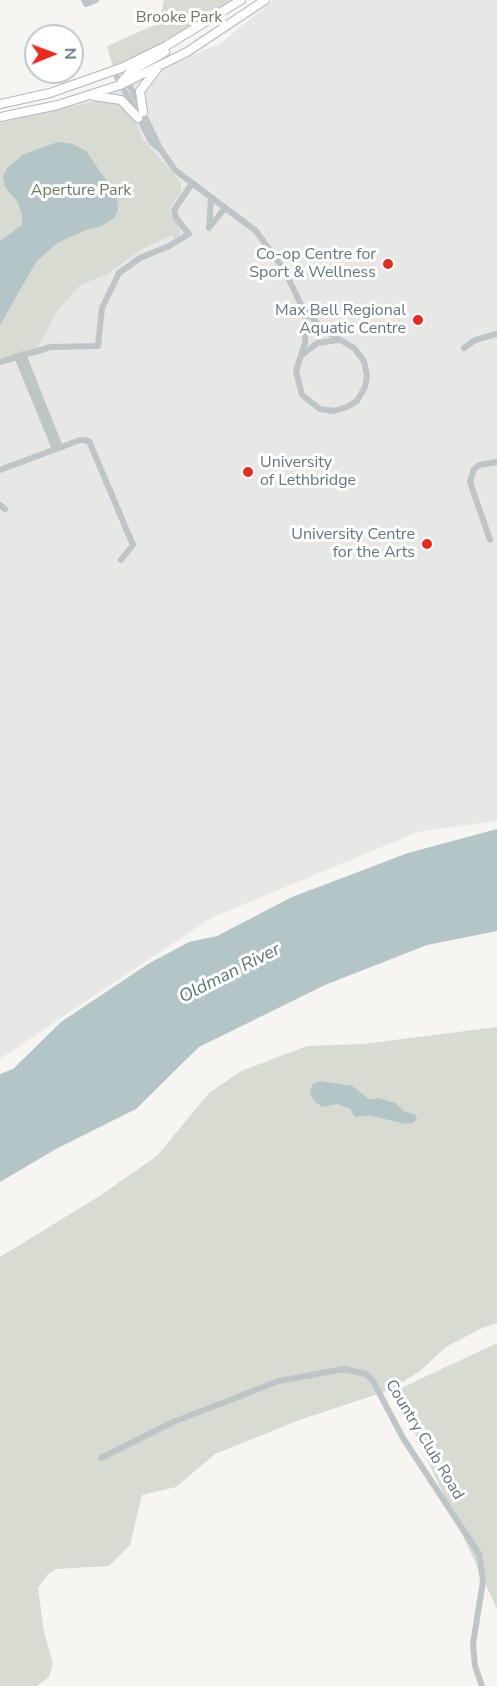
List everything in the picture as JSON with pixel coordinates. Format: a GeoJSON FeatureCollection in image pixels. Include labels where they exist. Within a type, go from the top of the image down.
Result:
{"type":"FeatureCollection","features":[{"type":"Feature","properties":{"kind":"main road"},"geometry":{"type":"LineString","coordinates":[[124,81],[242,0]]}},
{"type":"Feature","properties":{"kind":"main road"},"geometry":{"type":"LineString","coordinates":[[0,117],[87,96],[124,81],[160,65],[213,36],[265,0]]}},
{"type":"Feature","properties":{"kind":"main road"},"geometry":{"type":"LineString","coordinates":[[0,104],[50,93],[117,70],[200,27]]}},
{"type":"Feature","properties":{"kind":"main road"},"geometry":{"type":"LineString","coordinates":[[141,115],[140,91],[160,65]]}},
{"type":"Feature","properties":{"kind":"main road"},"geometry":{"type":"LineString","coordinates":[[87,96],[114,98],[141,115]]}},
{"type":"Feature","properties":{"kind":"street"},"geometry":{"type":"LineString","coordinates":[[84,0],[86,4],[96,0]]}},
{"type":"Feature","properties":{"kind":"street"},"geometry":{"type":"LineString","coordinates":[[117,70],[161,150],[175,170],[191,185],[256,231],[285,271],[302,307],[306,332],[296,380],[307,402],[327,411],[347,407],[361,395],[367,371],[361,355],[325,332],[302,307]]}},
{"type":"Feature","properties":{"kind":"street"},"geometry":{"type":"LineString","coordinates":[[0,362],[51,347],[98,346],[102,308],[119,273],[140,258],[169,246],[189,234],[176,218],[174,210],[191,185]]}},
{"type":"Feature","properties":{"kind":"street"},"geometry":{"type":"LineString","coordinates":[[211,199],[209,228],[225,208]]}},
{"type":"Feature","properties":{"kind":"street"},"geometry":{"type":"LineString","coordinates":[[464,348],[475,340],[497,334]]}},
{"type":"Feature","properties":{"kind":"street"},"geometry":{"type":"LineString","coordinates":[[298,363],[309,348],[317,343],[341,341]]}},
{"type":"Feature","properties":{"kind":"street"},"geometry":{"type":"LineString","coordinates":[[20,355],[58,448]]}},
{"type":"Feature","properties":{"kind":"street"},"geometry":{"type":"LineString","coordinates":[[0,470],[80,440],[92,444],[133,545],[121,560]]}},
{"type":"Feature","properties":{"kind":"street"},"geometry":{"type":"LineString","coordinates":[[490,540],[470,482],[471,475],[479,465],[497,462]]}},
{"type":"Feature","properties":{"kind":"street","name":"Country Club Road"},"geometry":{"type":"LineString","coordinates":[[101,1458],[173,1422],[279,1381],[344,1369],[366,1374],[373,1381],[403,1438],[479,1554],[483,1581],[473,1644],[475,1666],[482,1686]]}},
{"type":"Feature","properties":{"kind":"shaded area","name":"University of Lethbridge"},"geometry":{"type":"Polygon","coordinates":[[[273,0],[497,0],[497,821],[418,832],[211,918],[0,1059],[0,123],[31,118],[220,44],[273,0]]]}},
{"type":"Feature","properties":{"kind":"green space","name":"Brooke Park"},"geometry":{"type":"Polygon","coordinates":[[[164,0],[241,0],[114,71],[107,46],[159,23],[164,0]]]}},
{"type":"Feature","properties":{"kind":"green space","name":"Aperture Park"},"geometry":{"type":"Polygon","coordinates":[[[103,100],[119,102],[133,115],[142,138],[181,182],[181,192],[169,210],[180,230],[180,235],[175,240],[172,235],[142,249],[107,274],[80,285],[57,311],[38,347],[0,360],[0,122],[103,100]]]}},
{"type":"Feature","properties":{"kind":"green space"},"geometry":{"type":"Polygon","coordinates":[[[497,1027],[497,1323],[480,1329],[446,1347],[420,1371],[390,1390],[302,1419],[215,1454],[176,1487],[142,1495],[130,1545],[109,1566],[56,1569],[48,1574],[38,1588],[44,1632],[53,1663],[49,1677],[37,1686],[0,1686],[0,1257],[98,1197],[157,1156],[209,1093],[241,1071],[307,1046],[363,1044],[497,1027]]]}},
{"type":"Feature","properties":{"kind":"green space"},"geometry":{"type":"Polygon","coordinates":[[[497,1343],[497,1609],[395,1391],[497,1343]]]}},
{"type":"Feature","properties":{"kind":"water"},"geometry":{"type":"Polygon","coordinates":[[[58,142],[73,144],[86,151],[117,196],[118,209],[115,217],[102,226],[86,230],[57,243],[36,262],[0,325],[0,241],[22,225],[22,215],[17,201],[5,187],[3,177],[7,168],[24,154],[58,142]]]}},
{"type":"Feature","properties":{"kind":"water","name":"Oldman River"},"geometry":{"type":"Polygon","coordinates":[[[497,829],[497,931],[427,945],[325,985],[199,1047],[136,1109],[56,1149],[0,1182],[0,1074],[13,1069],[61,1022],[148,964],[189,942],[217,936],[292,897],[408,853],[497,829]]]}},
{"type":"Feature","properties":{"kind":"water"},"geometry":{"type":"Polygon","coordinates":[[[320,1081],[352,1086],[370,1100],[378,1098],[395,1103],[405,1112],[415,1114],[417,1119],[413,1123],[405,1124],[369,1115],[355,1117],[350,1109],[337,1104],[322,1107],[314,1101],[310,1093],[312,1085],[320,1081]]]}},
{"type":"Feature","properties":{"kind":"place","name":"Co-op Centre for Sport & Wellness"},"geometry":{"type":"Point","coordinates":[388,264]}},
{"type":"Feature","properties":{"kind":"place","name":"Max Bell Regional Aquatic Centre"},"geometry":{"type":"Point","coordinates":[418,320]}},
{"type":"Feature","properties":{"kind":"place","name":"University of Lethbridge"},"geometry":{"type":"Point","coordinates":[248,472]}},
{"type":"Feature","properties":{"kind":"place","name":"University Centre for the Arts"},"geometry":{"type":"Point","coordinates":[427,544]}}]}
